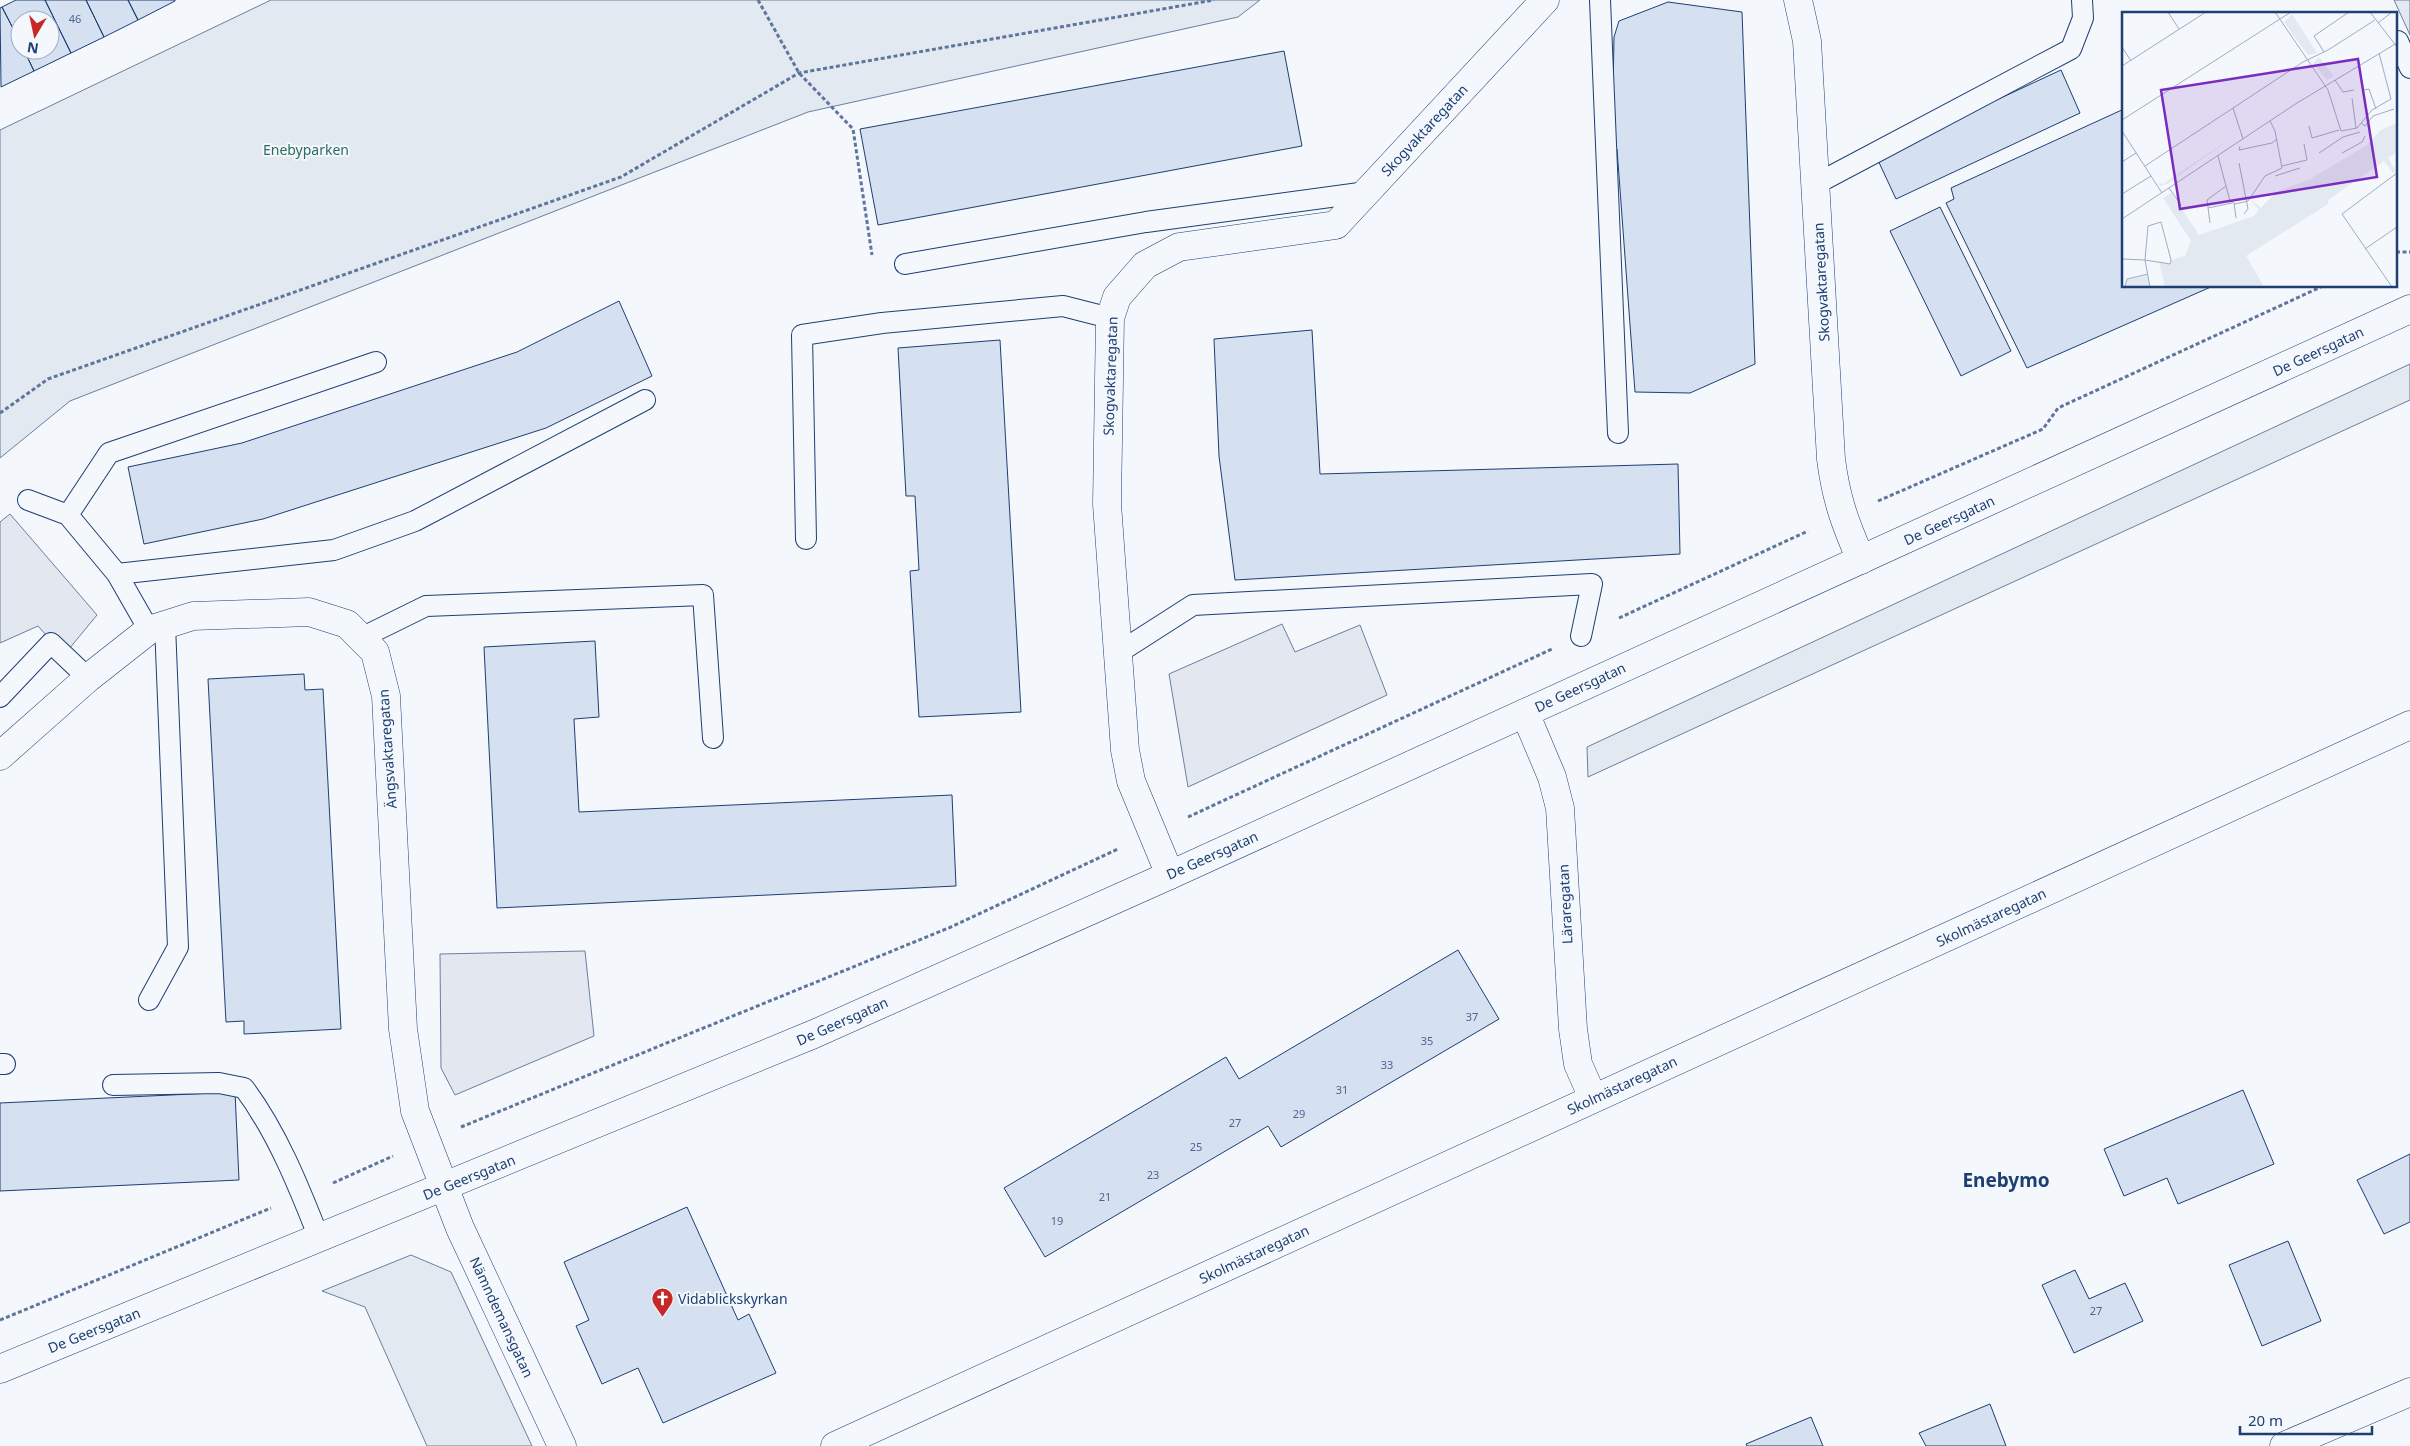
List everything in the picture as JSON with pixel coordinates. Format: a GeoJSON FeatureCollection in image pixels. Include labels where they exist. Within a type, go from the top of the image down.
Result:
{"type":"FeatureCollection","features":[{"type":"Feature","properties":{"kind":"street","name":"Skogvaktaregatan"},"geometry":{"type":"LineString","coordinates":[[1170,874],[1131,781],[1125,750],[1107,504],[1110,318],[1117,297],[1145,265],[1180,247],[1336,225],[1545,0]]}},
{"type":"Feature","properties":{"kind":"street","name":"Skogvaktaregatan"},"geometry":{"type":"LineString","coordinates":[[1798,0],[1807,41],[1833,476],[1842,516],[1861,560]]}},
{"type":"Feature","properties":{"kind":"street","name":"De Geersgatan"},"geometry":{"type":"LineString","coordinates":[[0,1369],[814,1034],[1525,713],[2410,309]]}},
{"type":"Feature","properties":{"kind":"street","name":"Ängsvaktaregatan"},"geometry":{"type":"LineString","coordinates":[[0,756],[88,678],[157,628],[193,616],[309,612],[347,624],[375,652],[386,696],[403,1029],[415,1111],[443,1187]]}},
{"type":"Feature","properties":{"kind":"street","name":"Läraregatan"},"geometry":{"type":"LineString","coordinates":[[1525,713],[1552,777],[1560,808],[1573,1029],[1578,1064],[1593,1098]]}},
{"type":"Feature","properties":{"kind":"street","name":"Skolmästaregatan"},"geometry":{"type":"LineString","coordinates":[[836,1446],[2410,725]]}},
{"type":"Feature","properties":{"kind":"street","name":"Nämndemansgatan"},"geometry":{"type":"LineString","coordinates":[[443,1187],[460,1228],[562,1446]]}},
{"type":"Feature","properties":{"kind":"street"},"geometry":{"type":"LineString","coordinates":[[2284,1446],[2410,1392]]}},
{"type":"Feature","properties":{"kind":"lane"},"geometry":{"type":"LineString","coordinates":[[1600,0],[1618,433]]}},
{"type":"Feature","properties":{"kind":"lane"},"geometry":{"type":"LineString","coordinates":[[1816,184],[2071,49],[2083,18],[2082,0]]}},
{"type":"Feature","properties":{"kind":"lane"},"geometry":{"type":"LineString","coordinates":[[2398,41],[2410,68]]}},
{"type":"Feature","properties":{"kind":"lane"},"geometry":{"type":"LineString","coordinates":[[905,264],[1146,222],[1367,192]]}},
{"type":"Feature","properties":{"kind":"lane"},"geometry":{"type":"LineString","coordinates":[[1146,222],[1180,247]]}},
{"type":"Feature","properties":{"kind":"lane"},"geometry":{"type":"LineString","coordinates":[[806,539],[802,335],[882,323],[1063,306],[1110,318]]}},
{"type":"Feature","properties":{"kind":"lane"},"geometry":{"type":"LineString","coordinates":[[68,515],[110,453],[376,362]]}},
{"type":"Feature","properties":{"kind":"lane"},"geometry":{"type":"LineString","coordinates":[[117,574],[334,550],[415,520],[645,400]]}},
{"type":"Feature","properties":{"kind":"lane"},"geometry":{"type":"LineString","coordinates":[[28,500],[68,515],[117,574],[157,628],[178,946],[150,1000]]}},
{"type":"Feature","properties":{"kind":"lane"},"geometry":{"type":"LineString","coordinates":[[1118,653],[1194,605],[1592,584],[1581,636]]}},
{"type":"Feature","properties":{"kind":"lane"},"geometry":{"type":"LineString","coordinates":[[360,638],[426,606],[703,595],[713,738]]}},
{"type":"Feature","properties":{"kind":"lane"},"geometry":{"type":"LineString","coordinates":[[0,697],[51,643],[88,678]]}},
{"type":"Feature","properties":{"kind":"lane"},"geometry":{"type":"LineString","coordinates":[[113,1085],[219,1083],[244,1088],[258,1106],[298,1187],[319,1238]]}},
{"type":"Feature","properties":{"kind":"path"},"geometry":{"type":"LineString","coordinates":[[758,0],[799,74],[853,128],[874,264]]}},
{"type":"Feature","properties":{"kind":"path"},"geometry":{"type":"LineString","coordinates":[[0,413],[48,379],[621,177],[799,74],[1214,0]]}},
{"type":"Feature","properties":{"kind":"green space","name":"Enebyparken"},"geometry":{"type":"Polygon","coordinates":[[[271,0],[1260,0],[1238,17],[808,112],[70,401],[0,458],[0,130],[271,0]]]}},
{"type":"Feature","properties":{"kind":"green space"},"geometry":{"type":"Polygon","coordinates":[[[2394,0],[2410,0],[2410,35],[2394,0]]]}},
{"type":"Feature","properties":{"kind":"green space"},"geometry":{"type":"Polygon","coordinates":[[[2410,364],[2410,400],[1588,777],[1587,747],[2410,364]]]}},
{"type":"Feature","properties":{"kind":"green space"},"geometry":{"type":"Polygon","coordinates":[[[411,1255],[451,1272],[532,1446],[427,1446],[365,1307],[322,1291],[411,1255]]]}},
{"type":"Feature","properties":{"kind":"shaded area"},"geometry":{"type":"Polygon","coordinates":[[[10,514],[97,615],[64,655],[38,626],[0,643],[0,522],[10,514]]]}},
{"type":"Feature","properties":{"kind":"shaded area"},"geometry":{"type":"Polygon","coordinates":[[[1282,624],[1295,652],[1360,625],[1387,695],[1188,787],[1169,674],[1282,624]]]}},
{"type":"Feature","properties":{"kind":"shaded area"},"geometry":{"type":"Polygon","coordinates":[[[585,951],[594,1036],[455,1095],[441,1068],[440,954],[585,951]]]}},
{"type":"Feature","properties":{"kind":"building"},"geometry":{"type":"Polygon","coordinates":[[[16,0],[45,0],[50,10],[10,10],[10,23],[2,7],[16,0]]]}},
{"type":"Feature","properties":{"kind":"building"},"geometry":{"type":"Polygon","coordinates":[[[45,0],[86,0],[104,37],[71,53],[60,31],[60,10],[50,10],[45,0]]]}},
{"type":"Feature","properties":{"kind":"building"},"geometry":{"type":"Polygon","coordinates":[[[86,0],[128,0],[138,20],[104,37],[86,0]]]}},
{"type":"Feature","properties":{"kind":"building"},"geometry":{"type":"Polygon","coordinates":[[[128,0],[175,0],[175,1],[138,20],[128,0]]]}},
{"type":"Feature","properties":{"kind":"building"},"geometry":{"type":"Polygon","coordinates":[[[1668,2],[1742,12],[1755,364],[1690,393],[1635,392],[1617,149],[1612,145],[1614,37],[1619,21],[1668,2]]]}},
{"type":"Feature","properties":{"kind":"building"},"geometry":{"type":"Polygon","coordinates":[[[2,7],[10,23],[10,60],[29,60],[34,71],[1,87],[0,8],[2,7]]]}},
{"type":"Feature","properties":{"kind":"building"},"geometry":{"type":"Polygon","coordinates":[[[60,31],[71,53],[60,58],[60,31]]]}},
{"type":"Feature","properties":{"kind":"building"},"geometry":{"type":"Polygon","coordinates":[[[1284,51],[1302,146],[878,225],[860,129],[1284,51]]]}},
{"type":"Feature","properties":{"kind":"building"},"geometry":{"type":"Polygon","coordinates":[[[29,60],[57,60],[34,71],[29,60]]]}},
{"type":"Feature","properties":{"kind":"building"},"geometry":{"type":"Polygon","coordinates":[[[2061,70],[2080,113],[1896,199],[1876,156],[2061,70]]]}},
{"type":"Feature","properties":{"kind":"building"},"geometry":{"type":"Polygon","coordinates":[[[2122,110],[2122,288],[2208,288],[2027,368],[1946,203],[1954,199],[1951,188],[2122,110]]]}},
{"type":"Feature","properties":{"kind":"building"},"geometry":{"type":"Polygon","coordinates":[[[1940,207],[2011,351],[1961,376],[1890,231],[1940,207]]]}},
{"type":"Feature","properties":{"kind":"building"},"geometry":{"type":"Polygon","coordinates":[[[619,301],[652,376],[546,428],[263,519],[144,544],[128,467],[242,443],[517,352],[619,301]]]}},
{"type":"Feature","properties":{"kind":"building"},"geometry":{"type":"Polygon","coordinates":[[[1312,330],[1320,474],[1678,464],[1680,554],[1235,580],[1219,456],[1214,339],[1312,330]]]}},
{"type":"Feature","properties":{"kind":"building"},"geometry":{"type":"Polygon","coordinates":[[[1000,340],[1021,712],[919,717],[910,571],[919,570],[915,496],[906,496],[898,348],[1000,340]]]}},
{"type":"Feature","properties":{"kind":"building"},"geometry":{"type":"Polygon","coordinates":[[[595,641],[599,717],[574,719],[579,812],[952,795],[956,886],[497,908],[484,647],[595,641]]]}},
{"type":"Feature","properties":{"kind":"building"},"geometry":{"type":"Polygon","coordinates":[[[304,674],[305,690],[323,689],[341,1029],[244,1034],[244,1021],[226,1022],[208,679],[304,674]]]}},
{"type":"Feature","properties":{"kind":"building"},"geometry":{"type":"Polygon","coordinates":[[[1458,950],[1499,1019],[1281,1147],[1268,1126],[1045,1257],[1004,1188],[1226,1057],[1239,1079],[1458,950]]]}},
{"type":"Feature","properties":{"kind":"building"},"geometry":{"type":"Polygon","coordinates":[[[2243,1090],[2274,1164],[2178,1204],[2167,1178],[2124,1196],[2104,1149],[2243,1090]]]}},
{"type":"Feature","properties":{"kind":"building"},"geometry":{"type":"Polygon","coordinates":[[[235,1092],[239,1180],[0,1191],[0,1103],[235,1092]]]}},
{"type":"Feature","properties":{"kind":"building"},"geometry":{"type":"Polygon","coordinates":[[[2410,1154],[2410,1222],[2384,1234],[2357,1180],[2410,1154]]]}},
{"type":"Feature","properties":{"kind":"building","name":"Vidablickskyrkan"},"geometry":{"type":"Polygon","coordinates":[[[687,1207],[738,1320],[749,1314],[776,1373],[663,1423],[638,1368],[602,1384],[576,1326],[589,1320],[564,1262],[687,1207]]]}},
{"type":"Feature","properties":{"kind":"building"},"geometry":{"type":"Polygon","coordinates":[[[2288,1241],[2321,1321],[2262,1346],[2229,1265],[2288,1241]]]}},
{"type":"Feature","properties":{"kind":"building"},"geometry":{"type":"Polygon","coordinates":[[[2075,1270],[2089,1299],[2125,1283],[2143,1321],[2074,1353],[2042,1285],[2075,1270]]]}},
{"type":"Feature","properties":{"kind":"building"},"geometry":{"type":"Polygon","coordinates":[[[1990,1404],[2006,1446],[1926,1446],[1919,1433],[1990,1404]]]}},
{"type":"Feature","properties":{"kind":"building"},"geometry":{"type":"Polygon","coordinates":[[[1811,1417],[1823,1446],[1747,1446],[1746,1444],[1811,1417]]]}},
{"type":"Feature","properties":{"kind":"place","name":"Vidablickskyrkan"},"geometry":{"type":"Point","coordinates":[662,1317]}},
{"type":"Feature","properties":{"kind":"district","name":"Enebymo"},"geometry":{"type":"Point","coordinates":[2006,1180]}}]}
